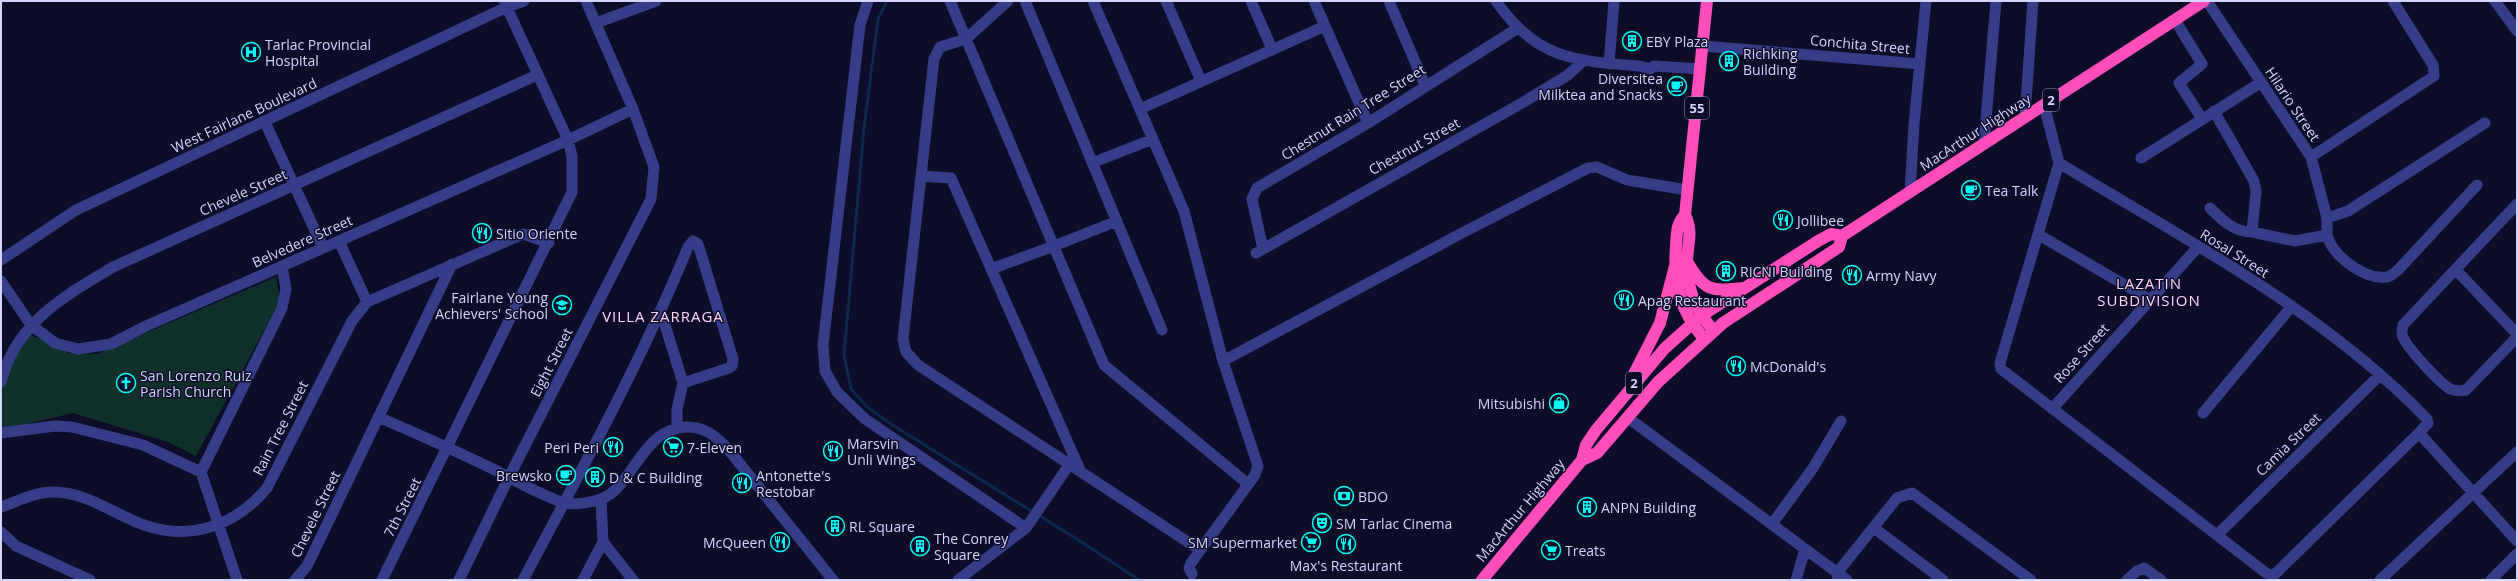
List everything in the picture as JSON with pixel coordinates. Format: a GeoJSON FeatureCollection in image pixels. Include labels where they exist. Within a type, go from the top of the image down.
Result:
{"type":"FeatureCollection","features":[{"type":"Feature","properties":{"kind":"highway","name":"55"},"geometry":{"type":"LineString","coordinates":[[1704,339],[1696,320],[1688,283],[1687,262],[1691,225],[1685,215],[1707,1]]}},
{"type":"Feature","properties":{"kind":"highway","name":"MacArthur Highway"},"geometry":{"type":"LineString","coordinates":[[1582,460],[1597,453],[1658,382],[1704,339],[1839,247],[1842,236],[2204,1]]}},
{"type":"Feature","properties":{"kind":"highway","name":"55"},"geometry":{"type":"LineString","coordinates":[[1685,215],[1678,222],[1675,266],[1678,293],[1696,320],[1714,331]]}},
{"type":"Feature","properties":{"kind":"highway","name":"MacArthur Highway"},"geometry":{"type":"LineString","coordinates":[[1482,580],[1582,460],[1586,445],[1623,395],[1665,348],[1696,320],[1744,288],[1831,234],[1842,236]]}},
{"type":"Feature","properties":{"kind":"highway"},"geometry":{"type":"LineString","coordinates":[[1687,262],[1704,286],[1716,290],[1744,288]]}},
{"type":"Feature","properties":{"kind":"highway"},"geometry":{"type":"LineString","coordinates":[[1623,395],[1660,323],[1675,266]]}},
{"type":"Feature","properties":{"kind":"street","name":"West Fairlane Boulevard"},"geometry":{"type":"LineString","coordinates":[[1,260],[76,210],[265,122],[505,4],[524,1]]}},
{"type":"Feature","properties":{"kind":"street","name":"Eight Street"},"geometry":{"type":"LineString","coordinates":[[459,580],[509,477],[651,198],[654,168],[633,109],[586,1]]}},
{"type":"Feature","properties":{"kind":"street"},"geometry":{"type":"LineString","coordinates":[[596,23],[656,1]]}},
{"type":"Feature","properties":{"kind":"street"},"geometry":{"type":"LineString","coordinates":[[868,1],[859,33],[823,345],[825,371],[837,392],[864,419],[1028,525]]}},
{"type":"Feature","properties":{"kind":"street"},"geometry":{"type":"LineString","coordinates":[[950,1],[1104,365],[1248,484]]}},
{"type":"Feature","properties":{"kind":"street"},"geometry":{"type":"LineString","coordinates":[[1008,1],[966,39],[940,47],[934,59],[903,338],[906,352],[918,365],[1200,550]]}},
{"type":"Feature","properties":{"kind":"street"},"geometry":{"type":"LineString","coordinates":[[1024,1],[1162,330]]}},
{"type":"Feature","properties":{"kind":"street"},"geometry":{"type":"LineString","coordinates":[[1093,1],[1184,211],[1223,361],[1258,461],[1257,471],[1190,566],[1192,574]]}},
{"type":"Feature","properties":{"kind":"street"},"geometry":{"type":"LineString","coordinates":[[1166,1],[1201,81]]}},
{"type":"Feature","properties":{"kind":"street"},"geometry":{"type":"LineString","coordinates":[[1251,1],[1272,49]]}},
{"type":"Feature","properties":{"kind":"street"},"geometry":{"type":"LineString","coordinates":[[1314,1],[1368,123]]}},
{"type":"Feature","properties":{"kind":"street"},"geometry":{"type":"LineString","coordinates":[[1389,1],[1425,85]]}},
{"type":"Feature","properties":{"kind":"street"},"geometry":{"type":"LineString","coordinates":[[1496,1],[1518,28],[1537,44],[1562,57],[1609,64],[1639,66],[1648,61],[1654,66],[1701,69]]}},
{"type":"Feature","properties":{"kind":"street"},"geometry":{"type":"LineString","coordinates":[[1609,64],[1614,1]]}},
{"type":"Feature","properties":{"kind":"street"},"geometry":{"type":"LineString","coordinates":[[1910,192],[1926,1]]}},
{"type":"Feature","properties":{"kind":"street"},"geometry":{"type":"LineString","coordinates":[[1984,143],[1996,1]]}},
{"type":"Feature","properties":{"kind":"street"},"geometry":{"type":"LineString","coordinates":[[2025,117],[2033,1]]}},
{"type":"Feature","properties":{"kind":"street","name":"Hilario Street"},"geometry":{"type":"LineString","coordinates":[[2207,1],[2260,83],[2311,157],[2327,218],[2327,235]]}},
{"type":"Feature","properties":{"kind":"street"},"geometry":{"type":"LineString","coordinates":[[2311,157],[2434,76],[2433,65],[2393,1]]}},
{"type":"Feature","properties":{"kind":"street"},"geometry":{"type":"LineString","coordinates":[[2495,1],[2516,27]]}},
{"type":"Feature","properties":{"kind":"street","name":"7th Street"},"geometry":{"type":"LineString","coordinates":[[382,580],[449,448],[549,243],[572,192],[572,156],[568,140],[505,4]]}},
{"type":"Feature","properties":{"kind":"street"},"geometry":{"type":"LineString","coordinates":[[2175,20],[2202,64],[2179,83],[2202,119]]}},
{"type":"Feature","properties":{"kind":"street"},"geometry":{"type":"LineString","coordinates":[[1140,109],[1325,26]]}},
{"type":"Feature","properties":{"kind":"street","name":"Chestnut Rain Tree Street"},"geometry":{"type":"LineString","coordinates":[[1259,251],[1252,199],[1254,192],[1368,123],[1425,85],[1518,28]]}},
{"type":"Feature","properties":{"kind":"street","name":"Conchita Street"},"geometry":{"type":"LineString","coordinates":[[1703,46],[1920,64]]}},
{"type":"Feature","properties":{"kind":"street","name":"Chestnut Street"},"geometry":{"type":"LineString","coordinates":[[1259,251],[1522,103],[1568,75],[1584,60]]}},
{"type":"Feature","properties":{"kind":"street","name":"Chevele Street"},"geometry":{"type":"LineString","coordinates":[[1,382],[8,358],[31,326],[64,296],[113,267],[537,75]]}},
{"type":"Feature","properties":{"kind":"street"},"geometry":{"type":"LineString","coordinates":[[2141,158],[2260,83]]}},
{"type":"Feature","properties":{"kind":"street"},"geometry":{"type":"LineString","coordinates":[[2044,105],[2059,163],[2000,363],[2003,370],[2266,573],[2273,576],[2419,433],[2517,541]]}},
{"type":"Feature","properties":{"kind":"street","name":"Belvedere Street"},"geometry":{"type":"LineString","coordinates":[[1,281],[31,326],[55,343],[78,349],[112,344],[146,326],[568,140],[633,109]]}},
{"type":"Feature","properties":{"kind":"street"},"geometry":{"type":"LineString","coordinates":[[2214,111],[2254,181],[2256,192],[2252,232]]}},
{"type":"Feature","properties":{"kind":"street"},"geometry":{"type":"LineString","coordinates":[[265,122],[323,248]]}},
{"type":"Feature","properties":{"kind":"street"},"geometry":{"type":"LineString","coordinates":[[2327,218],[2348,212],[2485,123]]}},
{"type":"Feature","properties":{"kind":"street"},"geometry":{"type":"LineString","coordinates":[[1092,163],[1153,139]]}},
{"type":"Feature","properties":{"kind":"street","name":"Rosal Street"},"geometry":{"type":"LineString","coordinates":[[2059,163],[2198,247],[2292,306],[2330,333],[2380,374],[2426,418],[2428,423],[2419,433]]}},
{"type":"Feature","properties":{"kind":"street"},"geometry":{"type":"LineString","coordinates":[[1223,361],[1454,236],[1588,168],[1597,168],[1627,180],[1687,190]]}},
{"type":"Feature","properties":{"kind":"street"},"geometry":{"type":"LineString","coordinates":[[921,176],[951,178],[1080,470]]}},
{"type":"Feature","properties":{"kind":"street"},"geometry":{"type":"LineString","coordinates":[[2210,208],[2224,221],[2238,230],[2295,241],[2327,235],[2331,247],[2347,261],[2363,272],[2386,277],[2399,269],[2477,185]]}},
{"type":"Feature","properties":{"kind":"street"},"geometry":{"type":"LineString","coordinates":[[2517,204],[2403,325],[2402,335],[2405,342],[2450,389],[2466,390],[2517,337]]}},
{"type":"Feature","properties":{"kind":"street"},"geometry":{"type":"LineString","coordinates":[[991,269],[1054,246],[1117,220]]}},
{"type":"Feature","properties":{"kind":"street","name":"Rain Tree Street"},"geometry":{"type":"LineString","coordinates":[[1,507],[36,494],[54,492],[99,504],[147,526],[173,532],[219,526],[254,502],[267,488],[352,321],[367,302],[522,234],[549,243]]}},
{"type":"Feature","properties":{"kind":"street"},"geometry":{"type":"LineString","coordinates":[[2039,235],[2149,300]]}},
{"type":"Feature","properties":{"kind":"street"},"geometry":{"type":"LineString","coordinates":[[339,241],[367,302]]}},
{"type":"Feature","properties":{"kind":"street"},"geometry":{"type":"LineString","coordinates":[[523,580],[565,503],[661,312],[688,246],[693,241],[698,244],[733,359],[732,366],[729,368],[682,383]]}},
{"type":"Feature","properties":{"kind":"street","name":"Rose Street"},"geometry":{"type":"LineString","coordinates":[[2052,408],[2198,247]]}},
{"type":"Feature","properties":{"kind":"street","name":"Chevele Street"},"geometry":{"type":"LineString","coordinates":[[295,580],[306,566],[452,264]]}},
{"type":"Feature","properties":{"kind":"street"},"geometry":{"type":"LineString","coordinates":[[237,580],[201,472],[282,308],[286,289],[282,266]]}},
{"type":"Feature","properties":{"kind":"street"},"geometry":{"type":"LineString","coordinates":[[2456,270],[2517,334]]}},
{"type":"Feature","properties":{"kind":"street"},"geometry":{"type":"LineString","coordinates":[[2203,413],[2292,306]]}},
{"type":"Feature","properties":{"kind":"street"},"geometry":{"type":"LineString","coordinates":[[661,312],[682,383],[677,409],[677,427]]}},
{"type":"Feature","properties":{"kind":"street","name":"Camia Street"},"geometry":{"type":"LineString","coordinates":[[2217,535],[2380,374]]}},
{"type":"Feature","properties":{"kind":"street"},"geometry":{"type":"LineString","coordinates":[[378,417],[449,448],[565,503],[574,504],[601,500],[623,480],[652,442],[662,433],[677,427],[700,428],[716,436],[832,580]]}},
{"type":"Feature","properties":{"kind":"street"},"geometry":{"type":"LineString","coordinates":[[1627,417],[1772,524],[1838,576],[1847,580]]}},
{"type":"Feature","properties":{"kind":"street"},"geometry":{"type":"LineString","coordinates":[[1772,524],[1813,468],[1841,421]]}},
{"type":"Feature","properties":{"kind":"street"},"geometry":{"type":"LineString","coordinates":[[1,433],[55,426],[72,427],[143,445],[201,472]]}},
{"type":"Feature","properties":{"kind":"street"},"geometry":{"type":"LineString","coordinates":[[2380,580],[2517,452]]}},
{"type":"Feature","properties":{"kind":"street"},"geometry":{"type":"LineString","coordinates":[[958,580],[1028,525],[1069,465]]}},
{"type":"Feature","properties":{"kind":"street"},"geometry":{"type":"LineString","coordinates":[[1838,576],[1898,498],[1912,493],[2031,580]]}},
{"type":"Feature","properties":{"kind":"street"},"geometry":{"type":"LineString","coordinates":[[583,580],[602,542],[601,500]]}},
{"type":"Feature","properties":{"kind":"street"},"geometry":{"type":"LineString","coordinates":[[1874,528],[1943,580]]}},
{"type":"Feature","properties":{"kind":"street"},"geometry":{"type":"LineString","coordinates":[[1,532],[16,546],[90,580]]}},
{"type":"Feature","properties":{"kind":"street"},"geometry":{"type":"LineString","coordinates":[[602,542],[629,578]]}},
{"type":"Feature","properties":{"kind":"street"},"geometry":{"type":"LineString","coordinates":[[1796,580],[1805,549]]}},
{"type":"Feature","properties":{"kind":"street"},"geometry":{"type":"LineString","coordinates":[[2491,580],[2517,554]]}},
{"type":"Feature","properties":{"kind":"street"},"geometry":{"type":"LineString","coordinates":[[2127,580],[2137,571],[2144,568],[2161,580]]}},
{"type":"Feature","properties":{"kind":"green space"},"geometry":{"type":"Polygon","coordinates":[[[276,277],[280,301],[196,456],[168,442],[73,413],[1,430],[1,402],[4,378],[13,356],[31,335],[69,353],[97,354],[276,277]]]}},
{"type":"Feature","properties":{"kind":"waterway"},"geometry":{"type":"LineString","coordinates":[[887,1],[878,19],[864,128],[844,355],[851,389],[867,407],[894,426],[1080,541],[1139,580]]}},
{"type":"Feature","properties":{"kind":"place","name":"EBY Plaza"},"geometry":{"type":"Point","coordinates":[1632,41]}},
{"type":"Feature","properties":{"kind":"place","name":"Tarlac Provincial Hospital"},"geometry":{"type":"Point","coordinates":[251,52]}},
{"type":"Feature","properties":{"kind":"place","name":"Richking Building"},"geometry":{"type":"Point","coordinates":[1729,61]}},
{"type":"Feature","properties":{"kind":"place","name":"Diversitea Milktea and Snacks"},"geometry":{"type":"Point","coordinates":[1677,86]}},
{"type":"Feature","properties":{"kind":"place","name":"Tea Talk"},"geometry":{"type":"Point","coordinates":[1971,190]}},
{"type":"Feature","properties":{"kind":"place","name":"Jollibee"},"geometry":{"type":"Point","coordinates":[1783,220]}},
{"type":"Feature","properties":{"kind":"place","name":"Sitio Oriente"},"geometry":{"type":"Point","coordinates":[482,233]}},
{"type":"Feature","properties":{"kind":"place","name":"RICNI Building"},"geometry":{"type":"Point","coordinates":[1726,271]}},
{"type":"Feature","properties":{"kind":"place","name":"Army Navy"},"geometry":{"type":"Point","coordinates":[1852,275]}},
{"type":"Feature","properties":{"kind":"place","name":"Apag Restaurant"},"geometry":{"type":"Point","coordinates":[1624,300]}},
{"type":"Feature","properties":{"kind":"place","name":"Fairlane Young Achievers' School"},"geometry":{"type":"Point","coordinates":[562,305]}},
{"type":"Feature","properties":{"kind":"place","name":"McDonald's"},"geometry":{"type":"Point","coordinates":[1736,366]}},
{"type":"Feature","properties":{"kind":"place","name":"San Lorenzo Ruiz Parish Church"},"geometry":{"type":"Point","coordinates":[126,383]}},
{"type":"Feature","properties":{"kind":"place","name":"Mitsubishi"},"geometry":{"type":"Point","coordinates":[1559,403]}},
{"type":"Feature","properties":{"kind":"place","name":"Peri Peri"},"geometry":{"type":"Point","coordinates":[613,447]}},
{"type":"Feature","properties":{"kind":"place","name":"7-Eleven"},"geometry":{"type":"Point","coordinates":[673,447]}},
{"type":"Feature","properties":{"kind":"place","name":"Marsvin Unli Wings"},"geometry":{"type":"Point","coordinates":[833,451]}},
{"type":"Feature","properties":{"kind":"place","name":"Brewsko"},"geometry":{"type":"Point","coordinates":[566,475]}},
{"type":"Feature","properties":{"kind":"place","name":"D & C Building"},"geometry":{"type":"Point","coordinates":[595,477]}},
{"type":"Feature","properties":{"kind":"place","name":"Antonette's Restobar"},"geometry":{"type":"Point","coordinates":[742,483]}},
{"type":"Feature","properties":{"kind":"place","name":"BDO"},"geometry":{"type":"Point","coordinates":[1344,496]}},
{"type":"Feature","properties":{"kind":"place","name":"ANPN Building"},"geometry":{"type":"Point","coordinates":[1587,507]}},
{"type":"Feature","properties":{"kind":"place","name":"SM Tarlac Cinema"},"geometry":{"type":"Point","coordinates":[1322,523]}},
{"type":"Feature","properties":{"kind":"place","name":"RL Square"},"geometry":{"type":"Point","coordinates":[835,526]}},
{"type":"Feature","properties":{"kind":"place","name":"McQueen"},"geometry":{"type":"Point","coordinates":[780,542]}},
{"type":"Feature","properties":{"kind":"place","name":"SM Supermarket"},"geometry":{"type":"Point","coordinates":[1311,542]}},
{"type":"Feature","properties":{"kind":"place","name":"Max's Restaurant"},"geometry":{"type":"Point","coordinates":[1346,544]}},
{"type":"Feature","properties":{"kind":"place","name":"The Conrey Square"},"geometry":{"type":"Point","coordinates":[920,546]}},
{"type":"Feature","properties":{"kind":"place","name":"Treats"},"geometry":{"type":"Point","coordinates":[1551,550]}},
{"type":"Feature","properties":{"kind":"district","name":"LAZATIN SUBDIVISION"},"geometry":{"type":"Point","coordinates":[2149,292]}},
{"type":"Feature","properties":{"kind":"district","name":"VILLA ZARRAGA"},"geometry":{"type":"Point","coordinates":[663,316]}}]}
